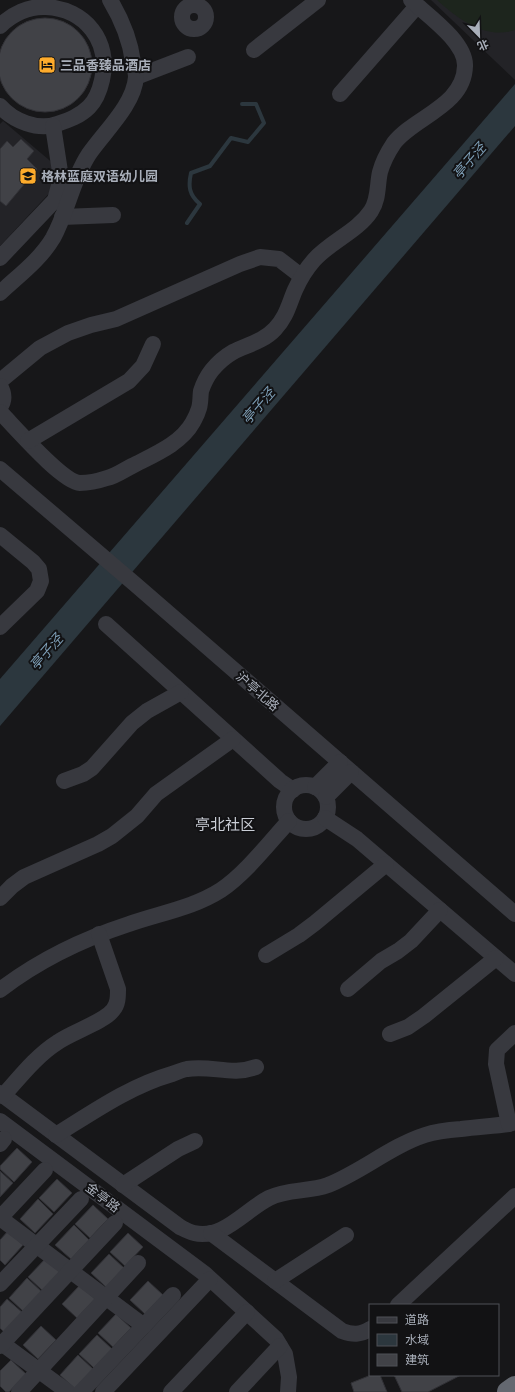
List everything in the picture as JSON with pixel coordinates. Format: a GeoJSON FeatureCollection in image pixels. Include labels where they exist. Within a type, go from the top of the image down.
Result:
{"type":"FeatureCollection","features":[{"type":"Feature","properties":{"kind":"highway"},"geometry":{"type":"LineString","coordinates":[[508,1392],[515,1387]]}},
{"type":"Feature","properties":{"kind":"street"},"geometry":{"type":"LineString","coordinates":[[0,293],[40,254],[52,238],[62,217],[79,171],[120,115],[131,96],[136,77],[132,50],[127,32],[110,0]]}},
{"type":"Feature","properties":{"kind":"street"},"geometry":{"type":"LineString","coordinates":[[254,50],[318,0]]}},
{"type":"Feature","properties":{"kind":"street"},"geometry":{"type":"LineString","coordinates":[[0,412],[66,478],[77,483],[94,482],[109,478],[163,449],[180,438],[192,425],[199,410],[202,390],[211,371],[232,353],[259,341],[275,330],[287,312],[294,292],[302,276],[314,259],[332,244],[355,229],[373,209],[377,196],[380,172],[386,157],[396,141],[438,109],[454,94],[463,80],[465,65],[462,52],[452,38],[414,3],[340,94]]}},
{"type":"Feature","properties":{"kind":"street"},"geometry":{"type":"LineString","coordinates":[[0,25],[18,12],[37,6],[58,8],[77,16],[92,30],[102,48],[105,68],[100,88],[89,106],[73,119],[53,126],[36,126],[19,121],[2,111]]}},
{"type":"Feature","properties":{"kind":"street"},"geometry":{"type":"LineString","coordinates":[[136,77],[188,58]]}},
{"type":"Feature","properties":{"kind":"street"},"geometry":{"type":"LineString","coordinates":[[0,258],[55,200],[61,178],[53,126]]}},
{"type":"Feature","properties":{"kind":"street"},"geometry":{"type":"LineString","coordinates":[[62,217],[113,215]]}},
{"type":"Feature","properties":{"kind":"street"},"geometry":{"type":"LineString","coordinates":[[0,381],[40,348],[68,332],[116,319],[240,264],[260,257],[279,259],[302,276]]}},
{"type":"Feature","properties":{"kind":"street"},"geometry":{"type":"LineString","coordinates":[[28,441],[130,381],[143,366],[153,344]]}},
{"type":"Feature","properties":{"kind":"street"},"geometry":{"type":"LineString","coordinates":[[0,386],[4,393],[0,407]]}},
{"type":"Feature","properties":{"kind":"street","name":"沪亭北路"},"geometry":{"type":"LineString","coordinates":[[0,470],[136,584],[515,914]]}},
{"type":"Feature","properties":{"kind":"street"},"geometry":{"type":"LineString","coordinates":[[0,535],[33,562],[39,569],[41,580],[37,591],[0,627]]}},
{"type":"Feature","properties":{"kind":"street"},"geometry":{"type":"LineString","coordinates":[[106,624],[280,781],[293,790]]}},
{"type":"Feature","properties":{"kind":"street"},"geometry":{"type":"LineString","coordinates":[[64,781],[83,774],[92,768],[132,723],[147,711],[181,692]]}},
{"type":"Feature","properties":{"kind":"street"},"geometry":{"type":"LineString","coordinates":[[0,898],[24,877],[98,844],[112,836],[137,816],[156,794],[233,739]]}},
{"type":"Feature","properties":{"kind":"street"},"geometry":{"type":"LineString","coordinates":[[320,792],[345,767]]}},
{"type":"Feature","properties":{"kind":"street"},"geometry":{"type":"LineString","coordinates":[[307,786],[320,792],[328,804],[328,811],[321,824],[314,828],[308,829],[301,829],[294,826],[286,816],[285,802],[288,795],[293,790],[307,786]]}},
{"type":"Feature","properties":{"kind":"street"},"geometry":{"type":"LineString","coordinates":[[325,818],[357,839],[515,974]]}},
{"type":"Feature","properties":{"kind":"street"},"geometry":{"type":"LineString","coordinates":[[0,990],[23,972],[51,956],[99,934],[187,906],[220,890],[235,880],[289,821]]}},
{"type":"Feature","properties":{"kind":"street"},"geometry":{"type":"LineString","coordinates":[[266,955],[316,923],[386,864]]}},
{"type":"Feature","properties":{"kind":"street"},"geometry":{"type":"LineString","coordinates":[[348,989],[380,962],[411,941],[440,910]]}},
{"type":"Feature","properties":{"kind":"street"},"geometry":{"type":"LineString","coordinates":[[99,934],[118,989],[118,999],[113,1010],[102,1018],[59,1041],[42,1053],[1,1094],[180,1227],[194,1233],[211,1233],[226,1227],[270,1197],[328,1185],[404,1143],[424,1135],[438,1131],[512,1123],[496,1064],[497,1050],[515,1033]]}},
{"type":"Feature","properties":{"kind":"street"},"geometry":{"type":"LineString","coordinates":[[390,1034],[408,1027],[424,1016],[496,958]]}},
{"type":"Feature","properties":{"kind":"street"},"geometry":{"type":"LineString","coordinates":[[56,1135],[126,1093],[157,1078],[187,1069],[212,1068],[235,1072],[246,1071],[256,1067]]}},
{"type":"Feature","properties":{"kind":"street","name":"金亭路"},"geometry":{"type":"LineString","coordinates":[[0,1121],[207,1276],[276,1339],[280,1346]]}},
{"type":"Feature","properties":{"kind":"street"},"geometry":{"type":"LineString","coordinates":[[123,1185],[178,1149],[196,1141]]}},
{"type":"Feature","properties":{"kind":"street"},"geometry":{"type":"LineString","coordinates":[[45,1170],[0,1218],[144,1326]]}},
{"type":"Feature","properties":{"kind":"street"},"geometry":{"type":"LineString","coordinates":[[399,1304],[515,1196]]}},
{"type":"Feature","properties":{"kind":"street"},"geometry":{"type":"LineString","coordinates":[[0,1284],[81,1199]]}},
{"type":"Feature","properties":{"kind":"street"},"geometry":{"type":"LineString","coordinates":[[68,1392],[1,1344],[115,1223]]}},
{"type":"Feature","properties":{"kind":"street"},"geometry":{"type":"LineString","coordinates":[[211,1233],[342,1331],[352,1335],[364,1333],[369,1330]]}},
{"type":"Feature","properties":{"kind":"street"},"geometry":{"type":"LineString","coordinates":[[275,1281],[346,1235]]}},
{"type":"Feature","properties":{"kind":"street"},"geometry":{"type":"LineString","coordinates":[[19,1392],[138,1263]]}},
{"type":"Feature","properties":{"kind":"street"},"geometry":{"type":"LineString","coordinates":[[103,1392],[207,1276]]}},
{"type":"Feature","properties":{"kind":"street"},"geometry":{"type":"LineString","coordinates":[[81,1392],[173,1295]]}},
{"type":"Feature","properties":{"kind":"street"},"geometry":{"type":"LineString","coordinates":[[171,1392],[246,1312]]}},
{"type":"Feature","properties":{"kind":"street"},"geometry":{"type":"LineString","coordinates":[[237,1392],[280,1346],[285,1354],[289,1377],[288,1392]]}},
{"type":"Feature","properties":{"kind":"shaded area"},"geometry":{"type":"Polygon","coordinates":[[[431,0],[515,0],[515,80],[431,0]]]}},
{"type":"Feature","properties":{"kind":"shaded area"},"geometry":{"type":"Polygon","coordinates":[[[437,0],[515,0],[515,30],[494,32],[483,30],[463,20],[437,0]]]}},
{"type":"Feature","properties":{"kind":"shaded area","name":"格林蓝庭双语幼儿园"},"geometry":{"type":"Polygon","coordinates":[[[3,121],[55,165],[55,187],[0,246],[0,124],[3,121]]]}},
{"type":"Feature","properties":{"kind":"water","name":"亭子泾"},"geometry":{"type":"Polygon","coordinates":[[[515,84],[515,126],[0,726],[0,679],[515,84]]]}},
{"type":"Feature","properties":{"kind":"building"},"geometry":{"type":"Polygon","coordinates":[[[36,19],[54,19],[71,26],[84,39],[91,56],[91,74],[84,91],[71,104],[54,111],[36,111],[19,104],[6,91],[-1,74],[-1,56],[6,39],[19,26],[36,19]]]}},
{"type":"Feature","properties":{"kind":"building"},"geometry":{"type":"Polygon","coordinates":[[[21,139],[34,151],[27,159],[37,169],[6,206],[0,201],[0,149],[7,141],[13,147],[21,139]]]}},
{"type":"Feature","properties":{"kind":"building"},"geometry":{"type":"Polygon","coordinates":[[[17,1148],[32,1162],[14,1182],[0,1169],[0,1166],[17,1148]]]}},
{"type":"Feature","properties":{"kind":"building"},"geometry":{"type":"Polygon","coordinates":[[[0,1171],[13,1183],[0,1197],[0,1171]]]}},
{"type":"Feature","properties":{"kind":"building"},"geometry":{"type":"Polygon","coordinates":[[[57,1179],[72,1193],[54,1212],[39,1198],[57,1179]]]}},
{"type":"Feature","properties":{"kind":"building"},"geometry":{"type":"Polygon","coordinates":[[[38,1199],[53,1214],[35,1233],[20,1219],[38,1199]]]}},
{"type":"Feature","properties":{"kind":"building"},"geometry":{"type":"Polygon","coordinates":[[[93,1205],[108,1219],[90,1238],[75,1224],[93,1205]]]}},
{"type":"Feature","properties":{"kind":"building"},"geometry":{"type":"Polygon","coordinates":[[[74,1225],[89,1240],[71,1259],[55,1245],[74,1225]]]}},
{"type":"Feature","properties":{"kind":"building"},"geometry":{"type":"Polygon","coordinates":[[[8,1231],[23,1245],[5,1265],[0,1260],[0,1240],[8,1231]]]}},
{"type":"Feature","properties":{"kind":"building"},"geometry":{"type":"Polygon","coordinates":[[[128,1233],[143,1247],[125,1266],[110,1252],[128,1233]]]}},
{"type":"Feature","properties":{"kind":"building"},"geometry":{"type":"Polygon","coordinates":[[[109,1254],[124,1268],[106,1287],[91,1273],[109,1254]]]}},
{"type":"Feature","properties":{"kind":"building"},"geometry":{"type":"Polygon","coordinates":[[[46,1258],[61,1272],[43,1291],[28,1277],[46,1258]]]}},
{"type":"Feature","properties":{"kind":"building"},"geometry":{"type":"Polygon","coordinates":[[[27,1278],[42,1292],[24,1312],[9,1298],[27,1278]]]}},
{"type":"Feature","properties":{"kind":"building"},"geometry":{"type":"Polygon","coordinates":[[[148,1281],[163,1295],[145,1314],[130,1300],[148,1281]]]}},
{"type":"Feature","properties":{"kind":"building"},"geometry":{"type":"Polygon","coordinates":[[[80,1285],[95,1299],[77,1318],[62,1304],[80,1285]]]}},
{"type":"Feature","properties":{"kind":"building"},"geometry":{"type":"Polygon","coordinates":[[[7,1299],[23,1313],[4,1332],[0,1328],[0,1307],[7,1299]]]}},
{"type":"Feature","properties":{"kind":"building"},"geometry":{"type":"Polygon","coordinates":[[[116,1314],[131,1328],[113,1347],[98,1333],[116,1314]]]}},
{"type":"Feature","properties":{"kind":"building"},"geometry":{"type":"Polygon","coordinates":[[[41,1326],[56,1340],[38,1359],[23,1345],[41,1326]]]}},
{"type":"Feature","properties":{"kind":"building"},"geometry":{"type":"Polygon","coordinates":[[[97,1335],[112,1349],[94,1368],[79,1354],[97,1335]]]}},
{"type":"Feature","properties":{"kind":"building"},"geometry":{"type":"Polygon","coordinates":[[[78,1355],[93,1369],[75,1389],[60,1375],[78,1355]]]}},
{"type":"Feature","properties":{"kind":"building"},"geometry":{"type":"Polygon","coordinates":[[[11,1360],[26,1374],[9,1392],[6,1392],[0,1386],[0,1371],[11,1360]]]}},
{"type":"Feature","properties":{"kind":"building"},"geometry":{"type":"Polygon","coordinates":[[[369,1376],[380,1376],[387,1392],[354,1392],[351,1383],[369,1376]]]}},
{"type":"Feature","properties":{"kind":"building"},"geometry":{"type":"Polygon","coordinates":[[[394,1376],[459,1376],[428,1392],[402,1392],[394,1376]]]}},
{"type":"Feature","properties":{"kind":"waterway"},"geometry":{"type":"LineString","coordinates":[[187,223],[200,204],[196,201],[190,190],[191,173],[210,166],[231,138],[248,142],[264,123],[256,104],[242,104]]}},
{"type":"Feature","properties":{"kind":"place","name":"三品香臻品酒店"},"geometry":{"type":"Point","coordinates":[47,65]}},
{"type":"Feature","properties":{"kind":"place","name":"格林蓝庭双语幼儿园"},"geometry":{"type":"Point","coordinates":[28,176]}},
{"type":"Feature","properties":{"kind":"district","name":"亭北社区"},"geometry":{"type":"Point","coordinates":[225,825]}}]}
